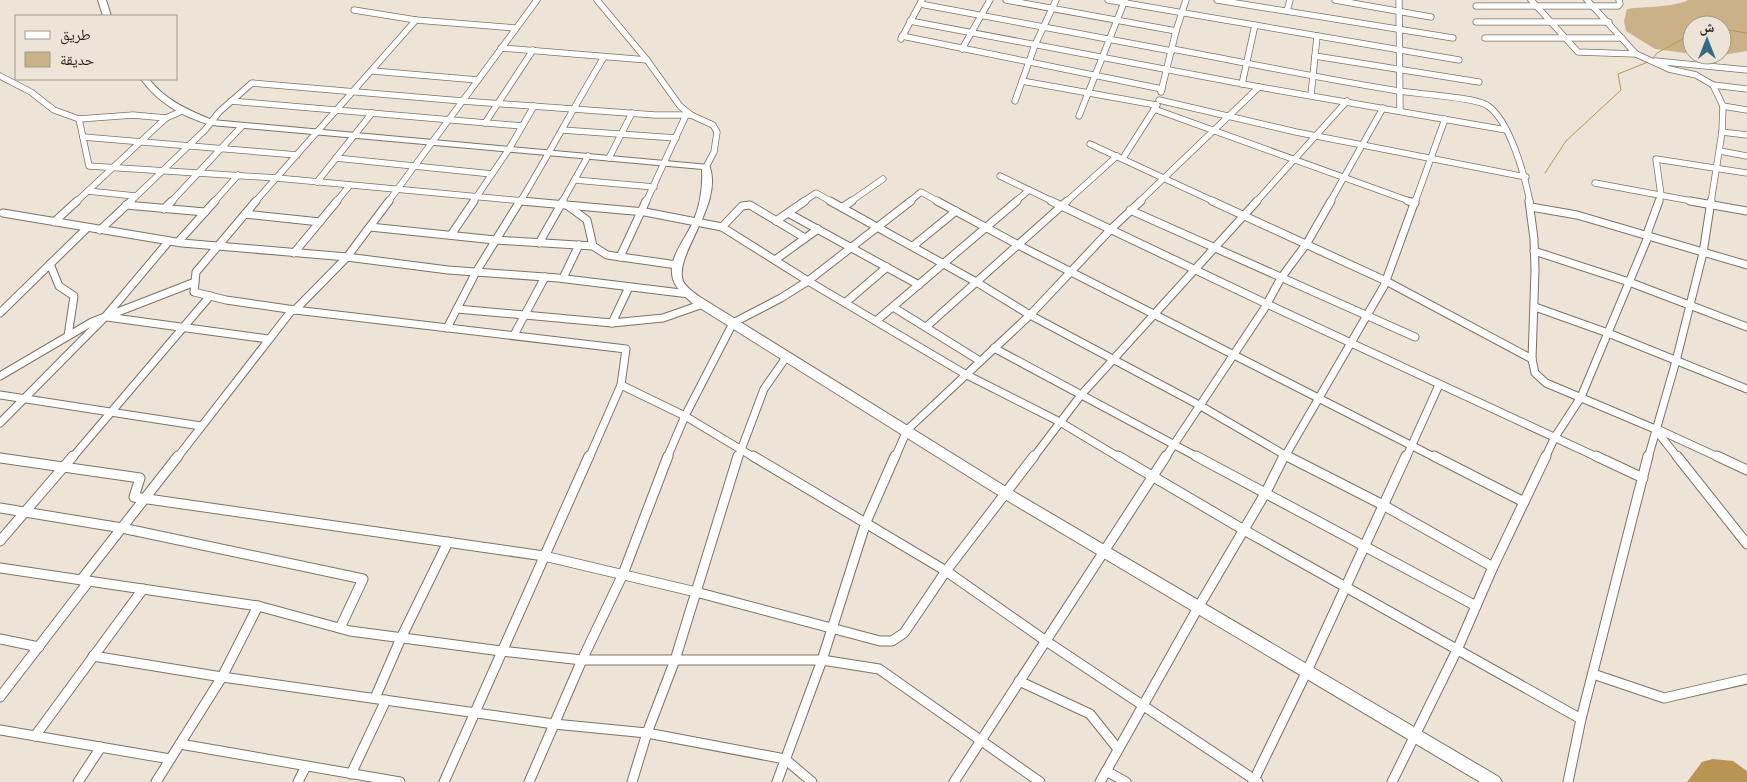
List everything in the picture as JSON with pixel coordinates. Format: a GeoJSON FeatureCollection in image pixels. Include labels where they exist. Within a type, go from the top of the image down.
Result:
{"type":"FeatureCollection","features":[{"type":"Feature","properties":{"kind":"highway"},"geometry":{"type":"LineString","coordinates":[[102,0],[107,15]]}},
{"type":"Feature","properties":{"kind":"highway"},"geometry":{"type":"LineString","coordinates":[[146,80],[164,101],[182,111],[211,122],[706,167],[706,192],[697,222],[677,265],[678,280],[689,294],[1007,494],[1105,550],[1494,782]]}},
{"type":"Feature","properties":{"kind":"street"},"geometry":{"type":"LineString","coordinates":[[0,697],[39,647],[145,498],[268,339],[293,310],[347,257],[537,0]]}},
{"type":"Feature","properties":{"kind":"street"},"geometry":{"type":"LineString","coordinates":[[597,0],[647,60],[680,106],[689,115]]}},
{"type":"Feature","properties":{"kind":"street"},"geometry":{"type":"LineString","coordinates":[[962,49],[973,33],[990,0]]}},
{"type":"Feature","properties":{"kind":"street"},"geometry":{"type":"LineString","coordinates":[[1006,0],[1053,7],[1176,31]]}},
{"type":"Feature","properties":{"kind":"street"},"geometry":{"type":"LineString","coordinates":[[1015,101],[1035,45],[1056,0]]}},
{"type":"Feature","properties":{"kind":"street"},"geometry":{"type":"LineString","coordinates":[[1108,0],[1124,1],[1183,13],[1459,60]]}},
{"type":"Feature","properties":{"kind":"street"},"geometry":{"type":"LineString","coordinates":[[926,328],[1018,244],[1120,157],[1156,105],[1186,0]]}},
{"type":"Feature","properties":{"kind":"street"},"geometry":{"type":"LineString","coordinates":[[1217,0],[1453,38]]}},
{"type":"Feature","properties":{"kind":"street"},"geometry":{"type":"LineString","coordinates":[[1287,11],[1290,0]]}},
{"type":"Feature","properties":{"kind":"street"},"geometry":{"type":"LineString","coordinates":[[1335,0],[1431,17]]}},
{"type":"Feature","properties":{"kind":"street"},"geometry":{"type":"LineString","coordinates":[[1399,0],[1398,68],[1400,111]]}},
{"type":"Feature","properties":{"kind":"street"},"geometry":{"type":"LineString","coordinates":[[1531,0],[1578,52],[1636,54]]}},
{"type":"Feature","properties":{"kind":"street"},"geometry":{"type":"LineString","coordinates":[[1587,0],[1609,22],[1636,54],[1669,69],[1696,76],[1713,85],[1747,89]]}},
{"type":"Feature","properties":{"kind":"street"},"geometry":{"type":"LineString","coordinates":[[1476,6],[1618,6],[1620,4],[1619,0]]}},
{"type":"Feature","properties":{"kind":"street"},"geometry":{"type":"LineString","coordinates":[[1079,116],[1124,1]]}},
{"type":"Feature","properties":{"kind":"street"},"geometry":{"type":"LineString","coordinates":[[1162,89],[902,38],[921,2],[1172,50],[1488,105],[1506,130],[1526,177],[1531,207],[1534,251],[1532,359],[1535,373],[1546,383],[1747,470]]}},
{"type":"Feature","properties":{"kind":"street"},"geometry":{"type":"LineString","coordinates":[[354,10],[416,20],[515,28]]}},
{"type":"Feature","properties":{"kind":"street"},"geometry":{"type":"LineString","coordinates":[[416,20],[373,71],[216,246],[196,272],[194,292],[293,310],[514,335],[626,350],[621,385],[444,782]]}},
{"type":"Feature","properties":{"kind":"street"},"geometry":{"type":"LineString","coordinates":[[910,21],[1242,84],[1506,130]]}},
{"type":"Feature","properties":{"kind":"street"},"geometry":{"type":"LineString","coordinates":[[1476,22],[1609,22]]}},
{"type":"Feature","properties":{"kind":"street"},"geometry":{"type":"LineString","coordinates":[[1242,84],[1255,25]]}},
{"type":"Feature","properties":{"kind":"street"},"geometry":{"type":"LineString","coordinates":[[1311,95],[1317,36]]}},
{"type":"Feature","properties":{"kind":"street"},"geometry":{"type":"LineString","coordinates":[[1486,38],[1622,38]]}},
{"type":"Feature","properties":{"kind":"street"},"geometry":{"type":"LineString","coordinates":[[501,48],[647,60]]}},
{"type":"Feature","properties":{"kind":"street"},"geometry":{"type":"LineString","coordinates":[[486,123],[533,50]]}},
{"type":"Feature","properties":{"kind":"street"},"geometry":{"type":"LineString","coordinates":[[1315,56],[1479,82]]}},
{"type":"Feature","properties":{"kind":"street"},"geometry":{"type":"LineString","coordinates":[[447,328],[476,272],[550,153],[573,109],[604,57]]}},
{"type":"Feature","properties":{"kind":"street"},"geometry":{"type":"LineString","coordinates":[[1650,61],[1747,70]]}},
{"type":"Feature","properties":{"kind":"street"},"geometry":{"type":"LineString","coordinates":[[373,71],[478,80]]}},
{"type":"Feature","properties":{"kind":"street"},"geometry":{"type":"LineString","coordinates":[[0,76],[31,92],[54,110],[79,119],[133,115],[166,118]]}},
{"type":"Feature","properties":{"kind":"street"},"geometry":{"type":"LineString","coordinates":[[1022,81],[1227,118],[1313,137],[1526,177]]}},
{"type":"Feature","properties":{"kind":"street"},"geometry":{"type":"LineString","coordinates":[[100,230],[188,146],[231,101],[252,83],[498,104],[689,115],[713,125],[717,132],[714,152],[706,167]]}},
{"type":"Feature","properties":{"kind":"street"},"geometry":{"type":"LineString","coordinates":[[1568,782],[1581,720],[1655,429],[1676,361],[1703,253],[1722,132],[1723,106],[1713,85]]}},
{"type":"Feature","properties":{"kind":"street"},"geometry":{"type":"LineString","coordinates":[[777,782],[822,660],[866,522],[907,430],[1030,315],[1130,210],[1214,132],[1259,87]]}},
{"type":"Feature","properties":{"kind":"street"},"geometry":{"type":"LineString","coordinates":[[231,101],[522,126]]}},
{"type":"Feature","properties":{"kind":"street"},"geometry":{"type":"LineString","coordinates":[[0,458],[140,478],[134,497],[544,556],[696,592],[880,641],[892,641],[904,633],[946,571],[1007,494],[1081,395],[1347,101]]}},
{"type":"Feature","properties":{"kind":"street"},"geometry":{"type":"LineString","coordinates":[[1156,105],[1214,132],[1414,203]]}},
{"type":"Feature","properties":{"kind":"street"},"geometry":{"type":"LineString","coordinates":[[451,236],[509,149],[534,106]]}},
{"type":"Feature","properties":{"kind":"street"},"geometry":{"type":"LineString","coordinates":[[1723,106],[1747,110]]}},
{"type":"Feature","properties":{"kind":"street"},"geometry":{"type":"LineString","coordinates":[[954,782],[1173,444],[1267,304],[1281,278],[1308,243],[1383,108]]}},
{"type":"Feature","properties":{"kind":"street"},"geometry":{"type":"LineString","coordinates":[[54,222],[166,118],[182,111]]}},
{"type":"Feature","properties":{"kind":"street"},"geometry":{"type":"LineString","coordinates":[[317,182],[372,113]]}},
{"type":"Feature","properties":{"kind":"street"},"geometry":{"type":"LineString","coordinates":[[609,158],[632,113]]}},
{"type":"Feature","properties":{"kind":"street"},"geometry":{"type":"LineString","coordinates":[[620,257],[676,138],[689,115]]}},
{"type":"Feature","properties":{"kind":"street"},"geometry":{"type":"LineString","coordinates":[[79,119],[89,166],[277,178],[564,204],[642,212],[722,227],[808,281],[965,374],[1060,422],[1244,530],[1346,585],[1581,720]]}},
{"type":"Feature","properties":{"kind":"street"},"geometry":{"type":"LineString","coordinates":[[1100,782],[1198,606],[1266,492],[1285,455],[1352,343],[1386,281],[1444,119]]}},
{"type":"Feature","properties":{"kind":"street"},"geometry":{"type":"LineString","coordinates":[[164,209],[242,126]]}},
{"type":"Feature","properties":{"kind":"street"},"geometry":{"type":"LineString","coordinates":[[562,130],[676,138]]}},
{"type":"Feature","properties":{"kind":"street"},"geometry":{"type":"LineString","coordinates":[[1722,132],[1747,135]]}},
{"type":"Feature","properties":{"kind":"street"},"geometry":{"type":"LineString","coordinates":[[83,137],[297,155]]}},
{"type":"Feature","properties":{"kind":"street"},"geometry":{"type":"LineString","coordinates":[[1090,144],[1308,243],[1386,281],[1532,359]]}},
{"type":"Feature","properties":{"kind":"street"},"geometry":{"type":"LineString","coordinates":[[1720,151],[1747,156]]}},
{"type":"Feature","properties":{"kind":"street"},"geometry":{"type":"LineString","coordinates":[[539,243],[564,204],[588,156]]}},
{"type":"Feature","properties":{"kind":"street"},"geometry":{"type":"LineString","coordinates":[[336,158],[492,174]]}},
{"type":"Feature","properties":{"kind":"street"},"geometry":{"type":"LineString","coordinates":[[1392,782],[1458,650],[1493,566],[1555,438],[1581,397],[1648,238],[1648,231],[1660,195],[1656,159],[1747,173]]}},
{"type":"Feature","properties":{"kind":"street"},"geometry":{"type":"LineString","coordinates":[[178,242],[238,175]]}},
{"type":"Feature","properties":{"kind":"street"},"geometry":{"type":"LineString","coordinates":[[1000,176],[1439,385],[1643,478]]}},
{"type":"Feature","properties":{"kind":"street"},"geometry":{"type":"LineString","coordinates":[[842,207],[883,179]]}},
{"type":"Feature","properties":{"kind":"street"},"geometry":{"type":"LineString","coordinates":[[575,180],[654,187]]}},
{"type":"Feature","properties":{"kind":"street"},"geometry":{"type":"LineString","coordinates":[[1595,183],[1747,211]]}},
{"type":"Feature","properties":{"kind":"street"},"geometry":{"type":"LineString","coordinates":[[294,253],[350,185]]}},
{"type":"Feature","properties":{"kind":"street"},"geometry":{"type":"LineString","coordinates":[[876,321],[1029,190]]}},
{"type":"Feature","properties":{"kind":"street"},"geometry":{"type":"LineString","coordinates":[[88,191],[135,196]]}},
{"type":"Feature","properties":{"kind":"street"},"geometry":{"type":"LineString","coordinates":[[529,782],[582,660],[623,574],[660,475],[685,416],[734,323],[808,281],[879,227],[921,192],[1018,244],[1524,502]]}},
{"type":"Feature","properties":{"kind":"street"},"geometry":{"type":"LineString","coordinates":[[776,221],[816,193],[976,282],[1030,315],[1199,405],[1285,455],[1493,566]]}},
{"type":"Feature","properties":{"kind":"street"},"geometry":{"type":"LineString","coordinates":[[564,204],[587,220],[592,246]]}},
{"type":"Feature","properties":{"kind":"street"},"geometry":{"type":"LineString","coordinates":[[722,227],[745,204],[750,205],[805,238]]}},
{"type":"Feature","properties":{"kind":"street"},"geometry":{"type":"LineString","coordinates":[[126,205],[205,212]]}},
{"type":"Feature","properties":{"kind":"street"},"geometry":{"type":"LineString","coordinates":[[1531,207],[1578,215],[1648,238],[1747,265]]}},
{"type":"Feature","properties":{"kind":"street"},"geometry":{"type":"LineString","coordinates":[[1130,210],[1415,337]]}},
{"type":"Feature","properties":{"kind":"street"},"geometry":{"type":"LineString","coordinates":[[912,246],[956,211]]}},
{"type":"Feature","properties":{"kind":"street"},"geometry":{"type":"LineString","coordinates":[[3,213],[169,241],[347,257],[476,272],[563,278],[689,294]]}},
{"type":"Feature","properties":{"kind":"street"},"geometry":{"type":"LineString","coordinates":[[788,213],[918,285]]}},
{"type":"Feature","properties":{"kind":"street"},"geometry":{"type":"LineString","coordinates":[[245,214],[320,222]]}},
{"type":"Feature","properties":{"kind":"street"},"geometry":{"type":"LineString","coordinates":[[370,227],[495,240],[592,246],[607,255],[677,265]]}},
{"type":"Feature","properties":{"kind":"street"},"geometry":{"type":"LineString","coordinates":[[0,313],[87,228]]}},
{"type":"Feature","properties":{"kind":"street"},"geometry":{"type":"LineString","coordinates":[[775,260],[818,229]]}},
{"type":"Feature","properties":{"kind":"street"},"geometry":{"type":"LineString","coordinates":[[0,423],[105,317],[169,241]]}},
{"type":"Feature","properties":{"kind":"street"},"geometry":{"type":"LineString","coordinates":[[563,278],[579,245]]}},
{"type":"Feature","properties":{"kind":"street"},"geometry":{"type":"LineString","coordinates":[[1534,251],[1629,282],[1747,328]]}},
{"type":"Feature","properties":{"kind":"street"},"geometry":{"type":"LineString","coordinates":[[50,264],[59,286],[74,296],[68,336]]}},
{"type":"Feature","properties":{"kind":"street"},"geometry":{"type":"LineString","coordinates":[[845,303],[887,267]]}},
{"type":"Feature","properties":{"kind":"street"},"geometry":{"type":"LineString","coordinates":[[514,335],[545,277]]}},
{"type":"Feature","properties":{"kind":"street"},"geometry":{"type":"LineString","coordinates":[[0,376],[92,322],[195,282]]}},
{"type":"Feature","properties":{"kind":"street"},"geometry":{"type":"LineString","coordinates":[[612,323],[629,287]]}},
{"type":"Feature","properties":{"kind":"street"},"geometry":{"type":"LineString","coordinates":[[0,541],[210,296]]}},
{"type":"Feature","properties":{"kind":"street"},"geometry":{"type":"LineString","coordinates":[[457,309],[612,323],[663,318],[703,304]]}},
{"type":"Feature","properties":{"kind":"street"},"geometry":{"type":"LineString","coordinates":[[893,307],[980,361]]}},
{"type":"Feature","properties":{"kind":"street"},"geometry":{"type":"LineString","coordinates":[[1534,307],[1608,333],[1747,389]]}},
{"type":"Feature","properties":{"kind":"street"},"geometry":{"type":"LineString","coordinates":[[105,317],[268,339]]}},
{"type":"Feature","properties":{"kind":"street"},"geometry":{"type":"LineString","coordinates":[[994,348],[1476,606]]}},
{"type":"Feature","properties":{"kind":"street"},"geometry":{"type":"LineString","coordinates":[[632,782],[647,733],[675,660],[740,448],[764,389],[787,356]]}},
{"type":"Feature","properties":{"kind":"street"},"geometry":{"type":"LineString","coordinates":[[621,385],[685,416],[946,571],[1046,641],[1255,781],[1439,385]]}},
{"type":"Feature","properties":{"kind":"street"},"geometry":{"type":"LineString","coordinates":[[0,395],[201,426]]}},
{"type":"Feature","properties":{"kind":"street"},"geometry":{"type":"LineString","coordinates":[[1655,429],[1747,544]]}},
{"type":"Feature","properties":{"kind":"street"},"geometry":{"type":"LineString","coordinates":[[0,508],[122,528],[363,579],[340,628]]}},
{"type":"Feature","properties":{"kind":"street"},"geometry":{"type":"LineString","coordinates":[[375,698],[401,638],[448,542]]}},
{"type":"Feature","properties":{"kind":"street"},"geometry":{"type":"LineString","coordinates":[[0,568],[258,606],[340,628],[501,652],[582,660],[822,660],[879,669],[1040,782]]}},
{"type":"Feature","properties":{"kind":"street"},"geometry":{"type":"LineString","coordinates":[[35,736],[143,589]]}},
{"type":"Feature","properties":{"kind":"street"},"geometry":{"type":"LineString","coordinates":[[156,782],[222,677],[258,606]]}},
{"type":"Feature","properties":{"kind":"street"},"geometry":{"type":"LineString","coordinates":[[0,640],[39,647]]}},
{"type":"Feature","properties":{"kind":"street"},"geometry":{"type":"LineString","coordinates":[[93,656],[222,677],[554,724],[647,733],[785,759],[812,782]]}},
{"type":"Feature","properties":{"kind":"street"},"geometry":{"type":"LineString","coordinates":[[1593,674],[1664,698],[1747,679]]}},
{"type":"Feature","properties":{"kind":"street"},"geometry":{"type":"LineString","coordinates":[[1019,681],[1090,714],[1118,749]]}},
{"type":"Feature","properties":{"kind":"street"},"geometry":{"type":"LineString","coordinates":[[351,774],[386,700]]}},
{"type":"Feature","properties":{"kind":"street"},"geometry":{"type":"LineString","coordinates":[[0,730],[170,759]]}},
{"type":"Feature","properties":{"kind":"street"},"geometry":{"type":"LineString","coordinates":[[180,744],[400,782]]}},
{"type":"Feature","properties":{"kind":"street"},"geometry":{"type":"LineString","coordinates":[[78,782],[101,747]]}},
{"type":"Feature","properties":{"kind":"street"},"geometry":{"type":"LineString","coordinates":[[298,782],[306,766]]}},
{"type":"Feature","properties":{"kind":"street"},"geometry":{"type":"LineString","coordinates":[[1106,771],[1126,782]]}},
{"type":"Feature","properties":{"kind":"green space"},"geometry":{"type":"Polygon","coordinates":[[[1688,0],[1747,0],[1747,51],[1732,54],[1732,15],[1682,15],[1682,53],[1655,49],[1626,31],[1624,21],[1627,9],[1682,3],[1688,0]]]}},
{"type":"Feature","properties":{"kind":"shaded area"},"geometry":{"type":"Polygon","coordinates":[[[1713,759],[1733,761],[1747,771],[1747,782],[1687,782],[1702,762],[1713,759]]]}},
{"type":"Feature","properties":{"kind":"waterway"},"geometry":{"type":"LineString","coordinates":[[1732,31],[1747,33]]}},
{"type":"Feature","properties":{"kind":"waterway"},"geometry":{"type":"LineString","coordinates":[[1652,59],[1657,53],[1682,39]]}},
{"type":"Feature","properties":{"kind":"waterway"},"geometry":{"type":"LineString","coordinates":[[1545,173],[1566,141],[1621,90],[1618,74],[1648,62]]}}]}
